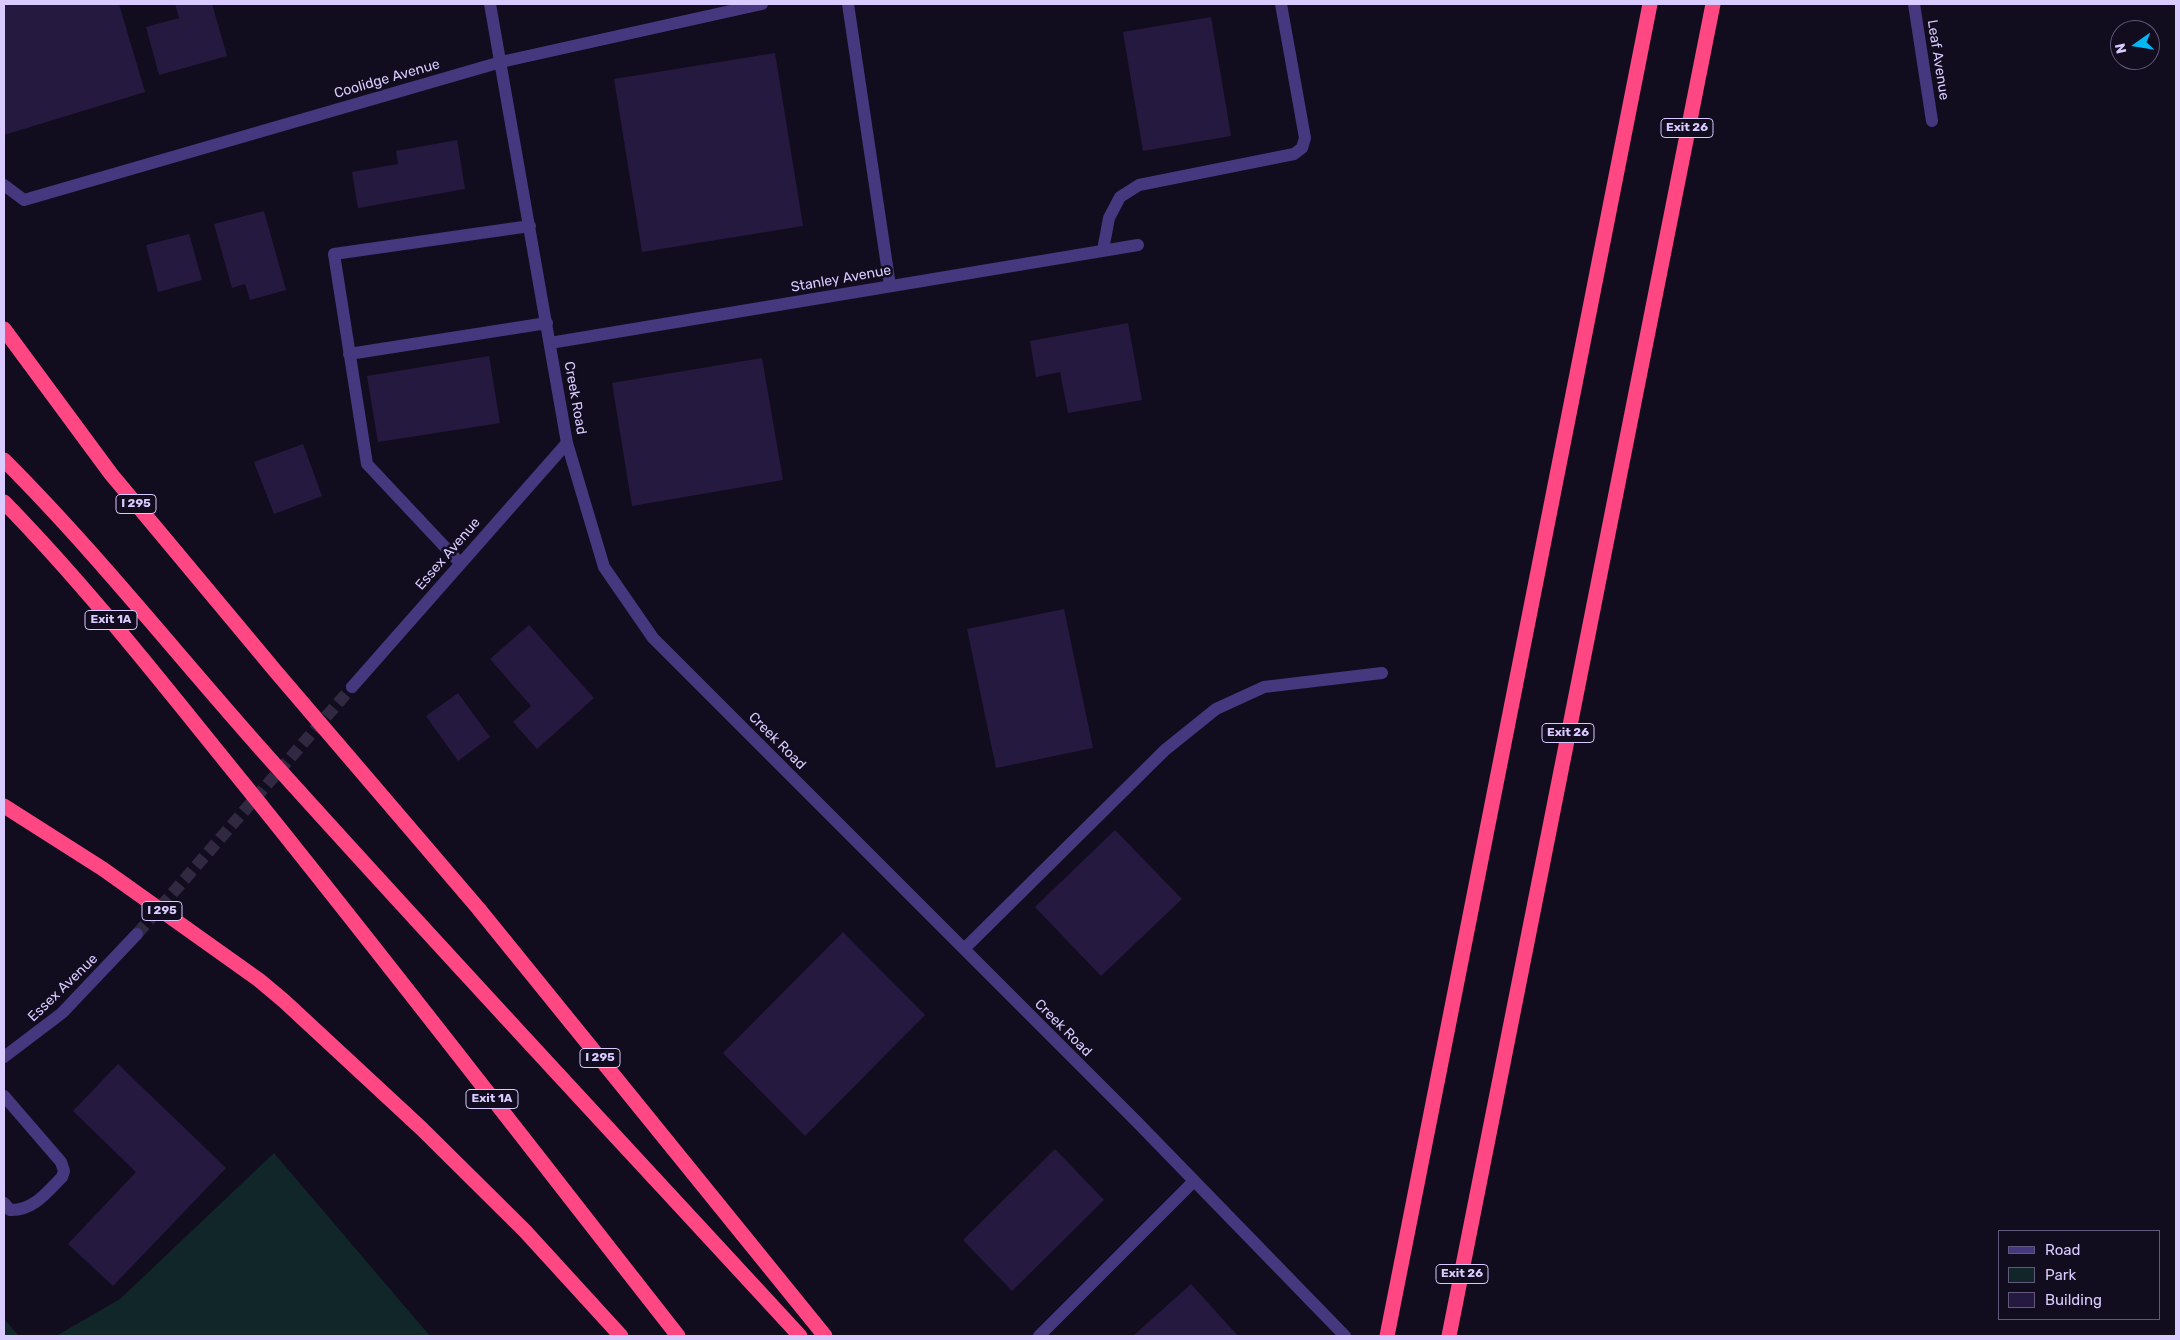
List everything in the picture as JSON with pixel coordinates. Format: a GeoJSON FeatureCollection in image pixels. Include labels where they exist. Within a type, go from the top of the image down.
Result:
{"type":"FeatureCollection","features":[{"type":"Feature","properties":{"kind":"highway"},"geometry":{"type":"LineString","coordinates":[[1387,1336],[1650,4]]}},
{"type":"Feature","properties":{"kind":"highway","name":"Exit 26"},"geometry":{"type":"LineString","coordinates":[[1449,1336],[1662,253],[1713,4]]}},
{"type":"Feature","properties":{"kind":"highway","name":"I 295"},"geometry":{"type":"LineString","coordinates":[[4,329],[111,474],[277,673],[478,908],[826,1336]]}},
{"type":"Feature","properties":{"kind":"highway"},"geometry":{"type":"LineString","coordinates":[[4,460],[63,521],[232,717],[329,825],[800,1336]]}},
{"type":"Feature","properties":{"kind":"highway","name":"Exit 1A"},"geometry":{"type":"LineString","coordinates":[[4,502],[88,592],[212,744],[678,1336]]}},
{"type":"Feature","properties":{"kind":"highway","name":"I 295"},"geometry":{"type":"LineString","coordinates":[[4,806],[103,869],[222,953],[284,1001],[366,1074],[525,1231],[621,1336]]}},
{"type":"Feature","properties":{"kind":"street","name":"Creek Road"},"geometry":{"type":"LineString","coordinates":[[490,4],[567,442],[604,567],[653,638],[964,949],[1345,1336]]}},
{"type":"Feature","properties":{"kind":"street","name":"Coolidge Avenue"},"geometry":{"type":"LineString","coordinates":[[4,185],[24,200],[500,62],[762,4]]}},
{"type":"Feature","properties":{"kind":"street"},"geometry":{"type":"LineString","coordinates":[[848,4],[890,286]]}},
{"type":"Feature","properties":{"kind":"street"},"geometry":{"type":"LineString","coordinates":[[1103,250],[1110,218],[1120,197],[1139,185],[1294,154],[1302,148],[1305,138],[1281,4]]}},
{"type":"Feature","properties":{"kind":"street","name":"Leaf Avenue"},"geometry":{"type":"LineString","coordinates":[[1914,4],[1932,121]]}},
{"type":"Feature","properties":{"kind":"street"},"geometry":{"type":"LineString","coordinates":[[460,563],[367,464],[334,254],[530,226]]}},
{"type":"Feature","properties":{"kind":"street","name":"Stanley Avenue"},"geometry":{"type":"LineString","coordinates":[[550,343],[1138,245]]}},
{"type":"Feature","properties":{"kind":"street"},"geometry":{"type":"LineString","coordinates":[[350,354],[547,323]]}},
{"type":"Feature","properties":{"kind":"street","name":"Essex Avenue"},"geometry":{"type":"LineString","coordinates":[[352,687],[567,442]]}},
{"type":"Feature","properties":{"kind":"street"},"geometry":{"type":"LineString","coordinates":[[964,949],[1165,750],[1216,709],[1264,687],[1382,673]]}},
{"type":"Feature","properties":{"kind":"street","name":"Essex Avenue"},"geometry":{"type":"LineString","coordinates":[[4,1057],[62,1013],[137,934]]}},
{"type":"Feature","properties":{"kind":"street"},"geometry":{"type":"LineString","coordinates":[[4,1096],[61,1162],[64,1172],[62,1177],[31,1206],[19,1210],[10,1210],[4,1203]]}},
{"type":"Feature","properties":{"kind":"street"},"geometry":{"type":"LineString","coordinates":[[1038,1336],[1194,1181]]}},
{"type":"Feature","properties":{"kind":"green space"},"geometry":{"type":"Polygon","coordinates":[[[274,1153],[430,1336],[56,1336],[120,1299],[274,1153]]]}},
{"type":"Feature","properties":{"kind":"green space"},"geometry":{"type":"Polygon","coordinates":[[[4,1319],[19,1336],[4,1336],[4,1319]]]}},
{"type":"Feature","properties":{"kind":"building"},"geometry":{"type":"Polygon","coordinates":[[[4,4],[119,4],[145,92],[4,135],[4,4]]]}},
{"type":"Feature","properties":{"kind":"building"},"geometry":{"type":"Polygon","coordinates":[[[175,4],[212,4],[227,56],[159,75],[146,27],[179,18],[175,4]]]}},
{"type":"Feature","properties":{"kind":"building"},"geometry":{"type":"Polygon","coordinates":[[[1211,17],[1231,136],[1143,151],[1123,32],[1211,17]]]}},
{"type":"Feature","properties":{"kind":"building"},"geometry":{"type":"Polygon","coordinates":[[[775,53],[803,226],[642,252],[614,79],[775,53]]]}},
{"type":"Feature","properties":{"kind":"building"},"geometry":{"type":"Polygon","coordinates":[[[457,140],[465,189],[358,208],[352,172],[398,164],[396,151],[457,140]]]}},
{"type":"Feature","properties":{"kind":"building"},"geometry":{"type":"Polygon","coordinates":[[[264,211],[286,290],[250,300],[245,284],[232,288],[214,224],[264,211]]]}},
{"type":"Feature","properties":{"kind":"building"},"geometry":{"type":"Polygon","coordinates":[[[189,234],[202,280],[158,292],[146,245],[189,234]]]}},
{"type":"Feature","properties":{"kind":"building"},"geometry":{"type":"Polygon","coordinates":[[[1128,323],[1142,400],[1068,413],[1060,372],[1036,377],[1030,341],[1128,323]]]}},
{"type":"Feature","properties":{"kind":"building"},"geometry":{"type":"Polygon","coordinates":[[[489,356],[500,423],[378,442],[367,376],[489,356]]]}},
{"type":"Feature","properties":{"kind":"building"},"geometry":{"type":"Polygon","coordinates":[[[762,358],[783,480],[632,506],[612,383],[762,358]]]}},
{"type":"Feature","properties":{"kind":"building"},"geometry":{"type":"Polygon","coordinates":[[[303,444],[322,496],[274,514],[254,462],[303,444]]]}},
{"type":"Feature","properties":{"kind":"building"},"geometry":{"type":"Polygon","coordinates":[[[1064,609],[1093,748],[996,768],[967,629],[1064,609]]]}},
{"type":"Feature","properties":{"kind":"building"},"geometry":{"type":"Polygon","coordinates":[[[529,625],[594,698],[537,749],[513,722],[531,706],[490,659],[529,625]]]}},
{"type":"Feature","properties":{"kind":"building"},"geometry":{"type":"Polygon","coordinates":[[[458,693],[490,737],[458,761],[426,716],[458,693]]]}},
{"type":"Feature","properties":{"kind":"building"},"geometry":{"type":"Polygon","coordinates":[[[1115,830],[1182,899],[1101,976],[1035,907],[1115,830]]]}},
{"type":"Feature","properties":{"kind":"building"},"geometry":{"type":"Polygon","coordinates":[[[843,932],[925,1015],[805,1136],[723,1053],[843,932]]]}},
{"type":"Feature","properties":{"kind":"building"},"geometry":{"type":"Polygon","coordinates":[[[118,1064],[226,1168],[113,1286],[68,1244],[136,1172],[73,1111],[118,1064]]]}},
{"type":"Feature","properties":{"kind":"building"},"geometry":{"type":"Polygon","coordinates":[[[1055,1149],[1104,1200],[1012,1291],[963,1240],[1055,1149]]]}},
{"type":"Feature","properties":{"kind":"building"},"geometry":{"type":"Polygon","coordinates":[[[1191,1284],[1238,1336],[1133,1336],[1191,1284]]]}},
{"type":"Feature","properties":{"kind":"tunnel"},"geometry":{"type":"LineString","coordinates":[[137,934],[352,687]]}}]}
